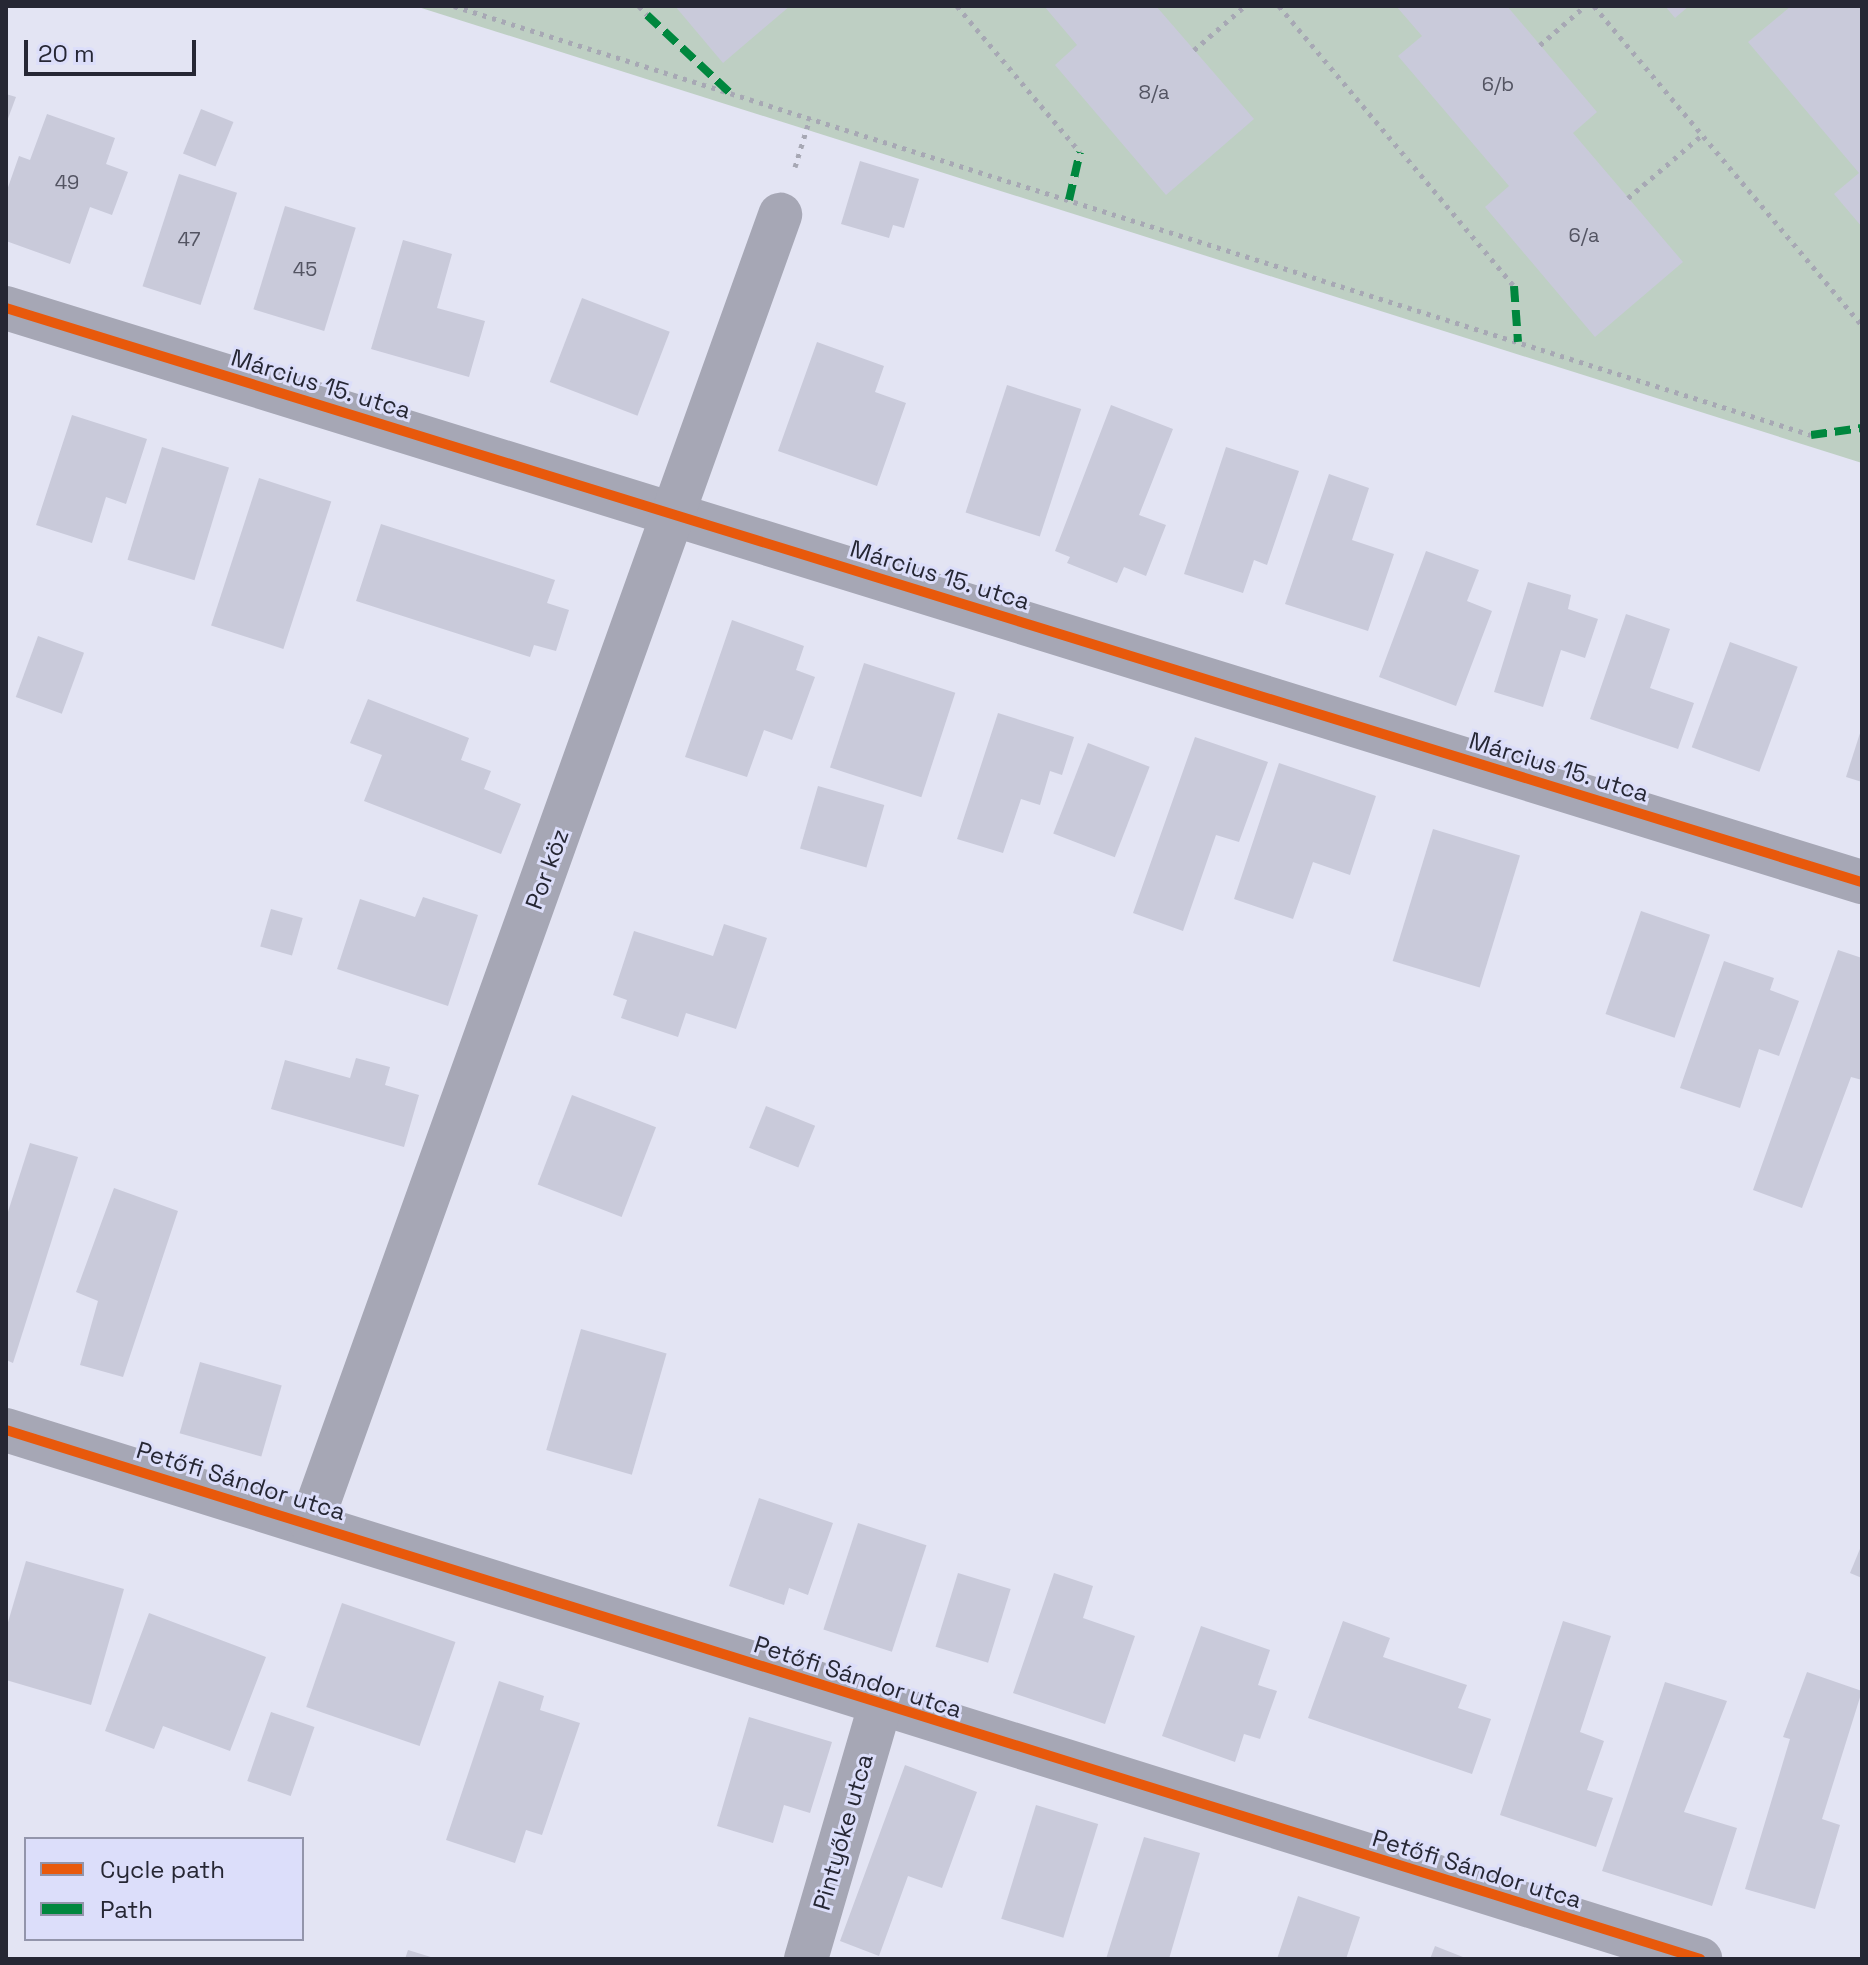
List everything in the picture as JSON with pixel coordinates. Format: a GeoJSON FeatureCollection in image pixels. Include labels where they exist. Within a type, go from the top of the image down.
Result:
{"type":"FeatureCollection","features":[{"type":"Feature","properties":{"kind":"street","name":"Por köz"},"geometry":{"type":"LineString","coordinates":[[311,1523],[780,215]]}},
{"type":"Feature","properties":{"kind":"street","name":"Március 15. utca"},"geometry":{"type":"LineString","coordinates":[[6,308],[1862,882]]}},
{"type":"Feature","properties":{"kind":"street","name":"Petőfi Sándor utca"},"geometry":{"type":"LineString","coordinates":[[6,1430],[311,1523],[880,1706],[1700,1959]]}},
{"type":"Feature","properties":{"kind":"street","name":"Pintyőke utca"},"geometry":{"type":"LineString","coordinates":[[806,1959],[880,1706]]}},
{"type":"Feature","properties":{"kind":"path"},"geometry":{"type":"LineString","coordinates":[[454,6],[1811,435]]}},
{"type":"Feature","properties":{"kind":"path"},"geometry":{"type":"LineString","coordinates":[[639,6],[647,15]]}},
{"type":"Feature","properties":{"kind":"path"},"geometry":{"type":"LineString","coordinates":[[957,6],[1080,152]]}},
{"type":"Feature","properties":{"kind":"path"},"geometry":{"type":"LineString","coordinates":[[1194,50],[1245,6]]}},
{"type":"Feature","properties":{"kind":"path"},"geometry":{"type":"LineString","coordinates":[[1279,6],[1514,286]]}},
{"type":"Feature","properties":{"kind":"path"},"geometry":{"type":"LineString","coordinates":[[1540,45],[1585,6]]}},
{"type":"Feature","properties":{"kind":"path"},"geometry":{"type":"LineString","coordinates":[[1594,6],[1862,325]]}},
{"type":"Feature","properties":{"kind":"path"},"geometry":{"type":"LineString","coordinates":[[1628,198],[1702,135]]}},
{"type":"Feature","properties":{"kind":"green space"},"geometry":{"type":"Polygon","coordinates":[[[415,6],[1862,6],[1862,463],[415,6]]]}},
{"type":"Feature","properties":{"kind":"building"},"geometry":{"type":"Polygon","coordinates":[[[675,6],[790,6],[723,63],[675,6]]]}},
{"type":"Feature","properties":{"kind":"building"},"geometry":{"type":"Polygon","coordinates":[[[1044,6],[1156,6],[1254,119],[1166,195],[1055,65],[1077,45],[1044,6]]]}},
{"type":"Feature","properties":{"kind":"building"},"geometry":{"type":"Polygon","coordinates":[[[1396,6],[1507,6],[1597,112],[1573,133],[1683,262],[1595,337],[1485,207],[1509,186],[1398,56],[1422,36],[1396,6]]]}},
{"type":"Feature","properties":{"kind":"building"},"geometry":{"type":"Polygon","coordinates":[[[1665,6],[1689,6],[1675,18],[1665,6]]]}},
{"type":"Feature","properties":{"kind":"building"},"geometry":{"type":"Polygon","coordinates":[[[1791,6],[1862,6],[1862,227],[1834,194],[1859,173],[1748,42],[1791,6]]]}},
{"type":"Feature","properties":{"kind":"building"},"geometry":{"type":"Polygon","coordinates":[[[6,94],[16,97],[6,124],[6,94]]]}},
{"type":"Feature","properties":{"kind":"building"},"geometry":{"type":"Polygon","coordinates":[[[201,109],[233,122],[215,167],[183,154],[201,109]]]}},
{"type":"Feature","properties":{"kind":"building"},"geometry":{"type":"Polygon","coordinates":[[[47,114],[115,138],[106,164],[128,172],[112,215],[90,207],[70,264],[6,241],[6,193],[19,156],[30,160],[47,114]]]}},
{"type":"Feature","properties":{"kind":"building"},"geometry":{"type":"Polygon","coordinates":[[[860,161],[919,179],[904,228],[893,225],[889,238],[841,224],[860,161]]]}},
{"type":"Feature","properties":{"kind":"building"},"geometry":{"type":"Polygon","coordinates":[[[179,174],[237,193],[201,305],[143,286],[179,174]]]}},
{"type":"Feature","properties":{"kind":"building"},"geometry":{"type":"Polygon","coordinates":[[[285,206],[356,228],[324,331],[253,309],[285,206]]]}},
{"type":"Feature","properties":{"kind":"building"},"geometry":{"type":"Polygon","coordinates":[[[403,240],[452,254],[437,308],[485,321],[469,377],[371,349],[403,240]]]}},
{"type":"Feature","properties":{"kind":"building"},"geometry":{"type":"Polygon","coordinates":[[[582,298],[670,332],[638,416],[550,382],[582,298]]]}},
{"type":"Feature","properties":{"kind":"building"},"geometry":{"type":"Polygon","coordinates":[[[817,342],[884,366],[875,392],[906,403],[877,486],[778,451],[817,342]]]}},
{"type":"Feature","properties":{"kind":"building"},"geometry":{"type":"Polygon","coordinates":[[[1007,385],[1081,409],[1040,537],[966,512],[1007,385]]]}},
{"type":"Feature","properties":{"kind":"building"},"geometry":{"type":"Polygon","coordinates":[[[1111,405],[1173,429],[1139,515],[1166,525],[1146,576],[1124,567],[1117,583],[1067,563],[1070,557],[1055,551],[1111,405]]]}},
{"type":"Feature","properties":{"kind":"building"},"geometry":{"type":"Polygon","coordinates":[[[72,415],[147,439],[126,504],[106,497],[92,543],[36,525],[72,415]]]}},
{"type":"Feature","properties":{"kind":"building"},"geometry":{"type":"Polygon","coordinates":[[[162,447],[229,467],[194,580],[128,560],[162,447]]]}},
{"type":"Feature","properties":{"kind":"building"},"geometry":{"type":"Polygon","coordinates":[[[1226,447],[1299,471],[1267,565],[1254,560],[1243,593],[1184,574],[1226,447]]]}},
{"type":"Feature","properties":{"kind":"building"},"geometry":{"type":"Polygon","coordinates":[[[1329,474],[1369,488],[1352,540],[1394,554],[1368,631],[1285,604],[1329,474]]]}},
{"type":"Feature","properties":{"kind":"building"},"geometry":{"type":"Polygon","coordinates":[[[259,478],[331,501],[283,649],[211,625],[259,478]]]}},
{"type":"Feature","properties":{"kind":"building"},"geometry":{"type":"Polygon","coordinates":[[[381,524],[555,580],[547,603],[569,610],[556,651],[534,645],[530,657],[356,601],[381,524]]]}},
{"type":"Feature","properties":{"kind":"building"},"geometry":{"type":"Polygon","coordinates":[[[1426,551],[1479,570],[1467,601],[1492,611],[1456,706],[1379,677],[1426,551]]]}},
{"type":"Feature","properties":{"kind":"building"},"geometry":{"type":"Polygon","coordinates":[[[1528,582],[1571,595],[1568,609],[1598,619],[1585,658],[1561,650],[1543,707],[1494,692],[1528,582]]]}},
{"type":"Feature","properties":{"kind":"building"},"geometry":{"type":"Polygon","coordinates":[[[1626,614],[1670,629],[1650,688],[1694,703],[1678,749],[1590,719],[1626,614]]]}},
{"type":"Feature","properties":{"kind":"building"},"geometry":{"type":"Polygon","coordinates":[[[732,620],[804,646],[796,670],[815,677],[792,740],[764,730],[747,777],[685,757],[732,620]]]}},
{"type":"Feature","properties":{"kind":"building"},"geometry":{"type":"Polygon","coordinates":[[[38,636],[84,653],[62,714],[16,697],[38,636]]]}},
{"type":"Feature","properties":{"kind":"building"},"geometry":{"type":"Polygon","coordinates":[[[1730,642],[1798,667],[1759,772],[1692,747],[1730,642]]]}},
{"type":"Feature","properties":{"kind":"building"},"geometry":{"type":"Polygon","coordinates":[[[864,663],[955,693],[921,797],[830,768],[864,663]]]}},
{"type":"Feature","properties":{"kind":"building"},"geometry":{"type":"Polygon","coordinates":[[[368,699],[469,738],[461,760],[491,771],[484,789],[521,804],[501,854],[364,801],[382,755],[350,743],[368,699]]]}},
{"type":"Feature","properties":{"kind":"building"},"geometry":{"type":"Polygon","coordinates":[[[998,713],[1074,737],[1062,775],[1050,771],[1040,805],[1021,799],[1003,853],[957,839],[998,713]]]}},
{"type":"Feature","properties":{"kind":"building"},"geometry":{"type":"Polygon","coordinates":[[[1862,730],[1862,782],[1846,777],[1862,730]]]}},
{"type":"Feature","properties":{"kind":"building"},"geometry":{"type":"Polygon","coordinates":[[[1195,737],[1268,762],[1239,842],[1216,835],[1183,931],[1133,913],[1195,737]]]}},
{"type":"Feature","properties":{"kind":"building"},"geometry":{"type":"Polygon","coordinates":[[[1088,743],[1150,767],[1115,857],[1053,834],[1088,743]]]}},
{"type":"Feature","properties":{"kind":"building"},"geometry":{"type":"Polygon","coordinates":[[[1279,763],[1376,796],[1350,875],[1313,862],[1293,919],[1234,899],[1279,763]]]}},
{"type":"Feature","properties":{"kind":"building"},"geometry":{"type":"Polygon","coordinates":[[[818,786],[884,805],[866,868],[800,848],[818,786]]]}},
{"type":"Feature","properties":{"kind":"building"},"geometry":{"type":"Polygon","coordinates":[[[1433,829],[1520,856],[1480,988],[1393,961],[1433,829]]]}},
{"type":"Feature","properties":{"kind":"building"},"geometry":{"type":"Polygon","coordinates":[[[423,897],[478,915],[448,1006],[337,969],[360,899],[415,917],[423,897]]]}},
{"type":"Feature","properties":{"kind":"building"},"geometry":{"type":"Polygon","coordinates":[[[271,909],[303,918],[292,956],[260,946],[271,909]]]}},
{"type":"Feature","properties":{"kind":"building"},"geometry":{"type":"Polygon","coordinates":[[[1641,911],[1710,935],[1675,1038],[1606,1014],[1641,911]]]}},
{"type":"Feature","properties":{"kind":"building"},"geometry":{"type":"Polygon","coordinates":[[[724,924],[767,938],[736,1029],[686,1013],[678,1037],[621,1018],[627,1000],[613,995],[634,931],[713,956],[724,924]]]}},
{"type":"Feature","properties":{"kind":"building"},"geometry":{"type":"Polygon","coordinates":[[[1838,950],[1862,958],[1862,1080],[1851,1077],[1802,1208],[1753,1190],[1838,950]]]}},
{"type":"Feature","properties":{"kind":"building"},"geometry":{"type":"Polygon","coordinates":[[[1724,961],[1774,978],[1770,990],[1799,1001],[1779,1056],[1759,1049],[1740,1108],[1680,1088],[1724,961]]]}},
{"type":"Feature","properties":{"kind":"building"},"geometry":{"type":"Polygon","coordinates":[[[356,1058],[390,1067],[385,1085],[419,1095],[404,1147],[271,1109],[285,1060],[350,1078],[356,1058]]]}},
{"type":"Feature","properties":{"kind":"building"},"geometry":{"type":"Polygon","coordinates":[[[572,1095],[656,1127],[622,1217],[538,1185],[572,1095]]]}},
{"type":"Feature","properties":{"kind":"building"},"geometry":{"type":"Polygon","coordinates":[[[766,1106],[815,1126],[798,1168],[749,1148],[766,1106]]]}},
{"type":"Feature","properties":{"kind":"building"},"geometry":{"type":"Polygon","coordinates":[[[30,1143],[78,1157],[13,1363],[6,1360],[6,1218],[30,1143]]]}},
{"type":"Feature","properties":{"kind":"building"},"geometry":{"type":"Polygon","coordinates":[[[114,1188],[178,1211],[123,1377],[80,1365],[98,1301],[76,1292],[114,1188]]]}},
{"type":"Feature","properties":{"kind":"building"},"geometry":{"type":"Polygon","coordinates":[[[581,1329],[667,1354],[632,1475],[546,1450],[581,1329]]]}},
{"type":"Feature","properties":{"kind":"building"},"geometry":{"type":"Polygon","coordinates":[[[200,1362],[282,1385],[261,1457],[180,1433],[200,1362]]]}},
{"type":"Feature","properties":{"kind":"building"},"geometry":{"type":"Polygon","coordinates":[[[759,1498],[833,1523],[808,1595],[789,1588],[784,1605],[729,1586],[759,1498]]]}},
{"type":"Feature","properties":{"kind":"building"},"geometry":{"type":"Polygon","coordinates":[[[858,1523],[926,1545],[892,1652],[823,1630],[858,1523]]]}},
{"type":"Feature","properties":{"kind":"building"},"geometry":{"type":"Polygon","coordinates":[[[1862,1544],[1862,1578],[1850,1573],[1862,1544]]]}},
{"type":"Feature","properties":{"kind":"building"},"geometry":{"type":"Polygon","coordinates":[[[26,1561],[124,1589],[91,1705],[6,1680],[6,1629],[26,1561]]]}},
{"type":"Feature","properties":{"kind":"building"},"geometry":{"type":"Polygon","coordinates":[[[958,1573],[1011,1589],[988,1663],[935,1647],[958,1573]]]}},
{"type":"Feature","properties":{"kind":"building"},"geometry":{"type":"Polygon","coordinates":[[[1054,1573],[1093,1586],[1083,1618],[1135,1636],[1105,1724],[1013,1693],[1054,1573]]]}},
{"type":"Feature","properties":{"kind":"building"},"geometry":{"type":"Polygon","coordinates":[[[342,1603],[455,1642],[420,1746],[306,1707],[342,1603]]]}},
{"type":"Feature","properties":{"kind":"building"},"geometry":{"type":"Polygon","coordinates":[[[149,1613],[266,1657],[230,1751],[163,1726],[154,1749],[105,1731],[149,1613]]]}},
{"type":"Feature","properties":{"kind":"building"},"geometry":{"type":"Polygon","coordinates":[[[1343,1621],[1390,1638],[1383,1657],[1467,1685],[1458,1708],[1491,1719],[1472,1774],[1308,1718],[1343,1621]]]}},
{"type":"Feature","properties":{"kind":"building"},"geometry":{"type":"Polygon","coordinates":[[[1563,1621],[1611,1636],[1580,1732],[1604,1741],[1587,1790],[1613,1798],[1596,1847],[1500,1815],[1563,1621]]]}},
{"type":"Feature","properties":{"kind":"building"},"geometry":{"type":"Polygon","coordinates":[[[1201,1626],[1270,1650],[1258,1685],[1277,1691],[1260,1739],[1244,1734],[1235,1762],[1162,1736],[1201,1626]]]}},
{"type":"Feature","properties":{"kind":"building"},"geometry":{"type":"Polygon","coordinates":[[[1807,1672],[1862,1691],[1822,1819],[1840,1825],[1815,1909],[1745,1889],[1790,1739],[1783,1737],[1807,1672]]]}},
{"type":"Feature","properties":{"kind":"building"},"geometry":{"type":"Polygon","coordinates":[[[499,1681],[544,1696],[540,1710],[580,1723],[542,1835],[526,1830],[515,1863],[446,1840],[499,1681]]]}},
{"type":"Feature","properties":{"kind":"building"},"geometry":{"type":"Polygon","coordinates":[[[1665,1682],[1727,1701],[1684,1812],[1737,1828],[1712,1906],[1602,1871],[1665,1682]]]}},
{"type":"Feature","properties":{"kind":"building"},"geometry":{"type":"Polygon","coordinates":[[[271,1712],[314,1727],[291,1796],[247,1781],[271,1712]]]}},
{"type":"Feature","properties":{"kind":"building"},"geometry":{"type":"Polygon","coordinates":[[[749,1717],[832,1742],[810,1813],[784,1805],[773,1843],[717,1826],[749,1717]]]}},
{"type":"Feature","properties":{"kind":"building"},"geometry":{"type":"Polygon","coordinates":[[[905,1765],[977,1792],[942,1888],[908,1876],[879,1956],[840,1941],[905,1765]]]}},
{"type":"Feature","properties":{"kind":"building"},"geometry":{"type":"Polygon","coordinates":[[[1036,1805],[1098,1824],[1063,1938],[1001,1919],[1036,1805]]]}},
{"type":"Feature","properties":{"kind":"building"},"geometry":{"type":"Polygon","coordinates":[[[1144,1837],[1200,1853],[1169,1959],[1106,1959],[1144,1837]]]}},
{"type":"Feature","properties":{"kind":"building"},"geometry":{"type":"Polygon","coordinates":[[[1298,1896],[1360,1917],[1346,1959],[1277,1959],[1298,1896]]]}},
{"type":"Feature","properties":{"kind":"building"},"geometry":{"type":"Polygon","coordinates":[[[1435,1946],[1468,1959],[1430,1959],[1435,1946]]]}},
{"type":"Feature","properties":{"kind":"building"},"geometry":{"type":"Polygon","coordinates":[[[408,1950],[434,1958],[434,1959],[405,1959],[408,1950]]]}},
{"type":"Feature","properties":{"kind":"marked path"},"geometry":{"type":"LineString","coordinates":[[647,15],[730,93]]}},
{"type":"Feature","properties":{"kind":"marked path"},"geometry":{"type":"LineString","coordinates":[[1069,200],[1080,152]]}},
{"type":"Feature","properties":{"kind":"marked path"},"geometry":{"type":"LineString","coordinates":[[1514,286],[1518,342]]}},
{"type":"Feature","properties":{"kind":"marked path"},"geometry":{"type":"LineString","coordinates":[[1811,435],[1862,428]]}},
{"type":"Feature","properties":{"kind":"cycle path"},"geometry":{"type":"LineString","coordinates":[[6,308],[1862,882]]}},
{"type":"Feature","properties":{"kind":"cycle path"},"geometry":{"type":"LineString","coordinates":[[6,1430],[1700,1959]]}}]}
